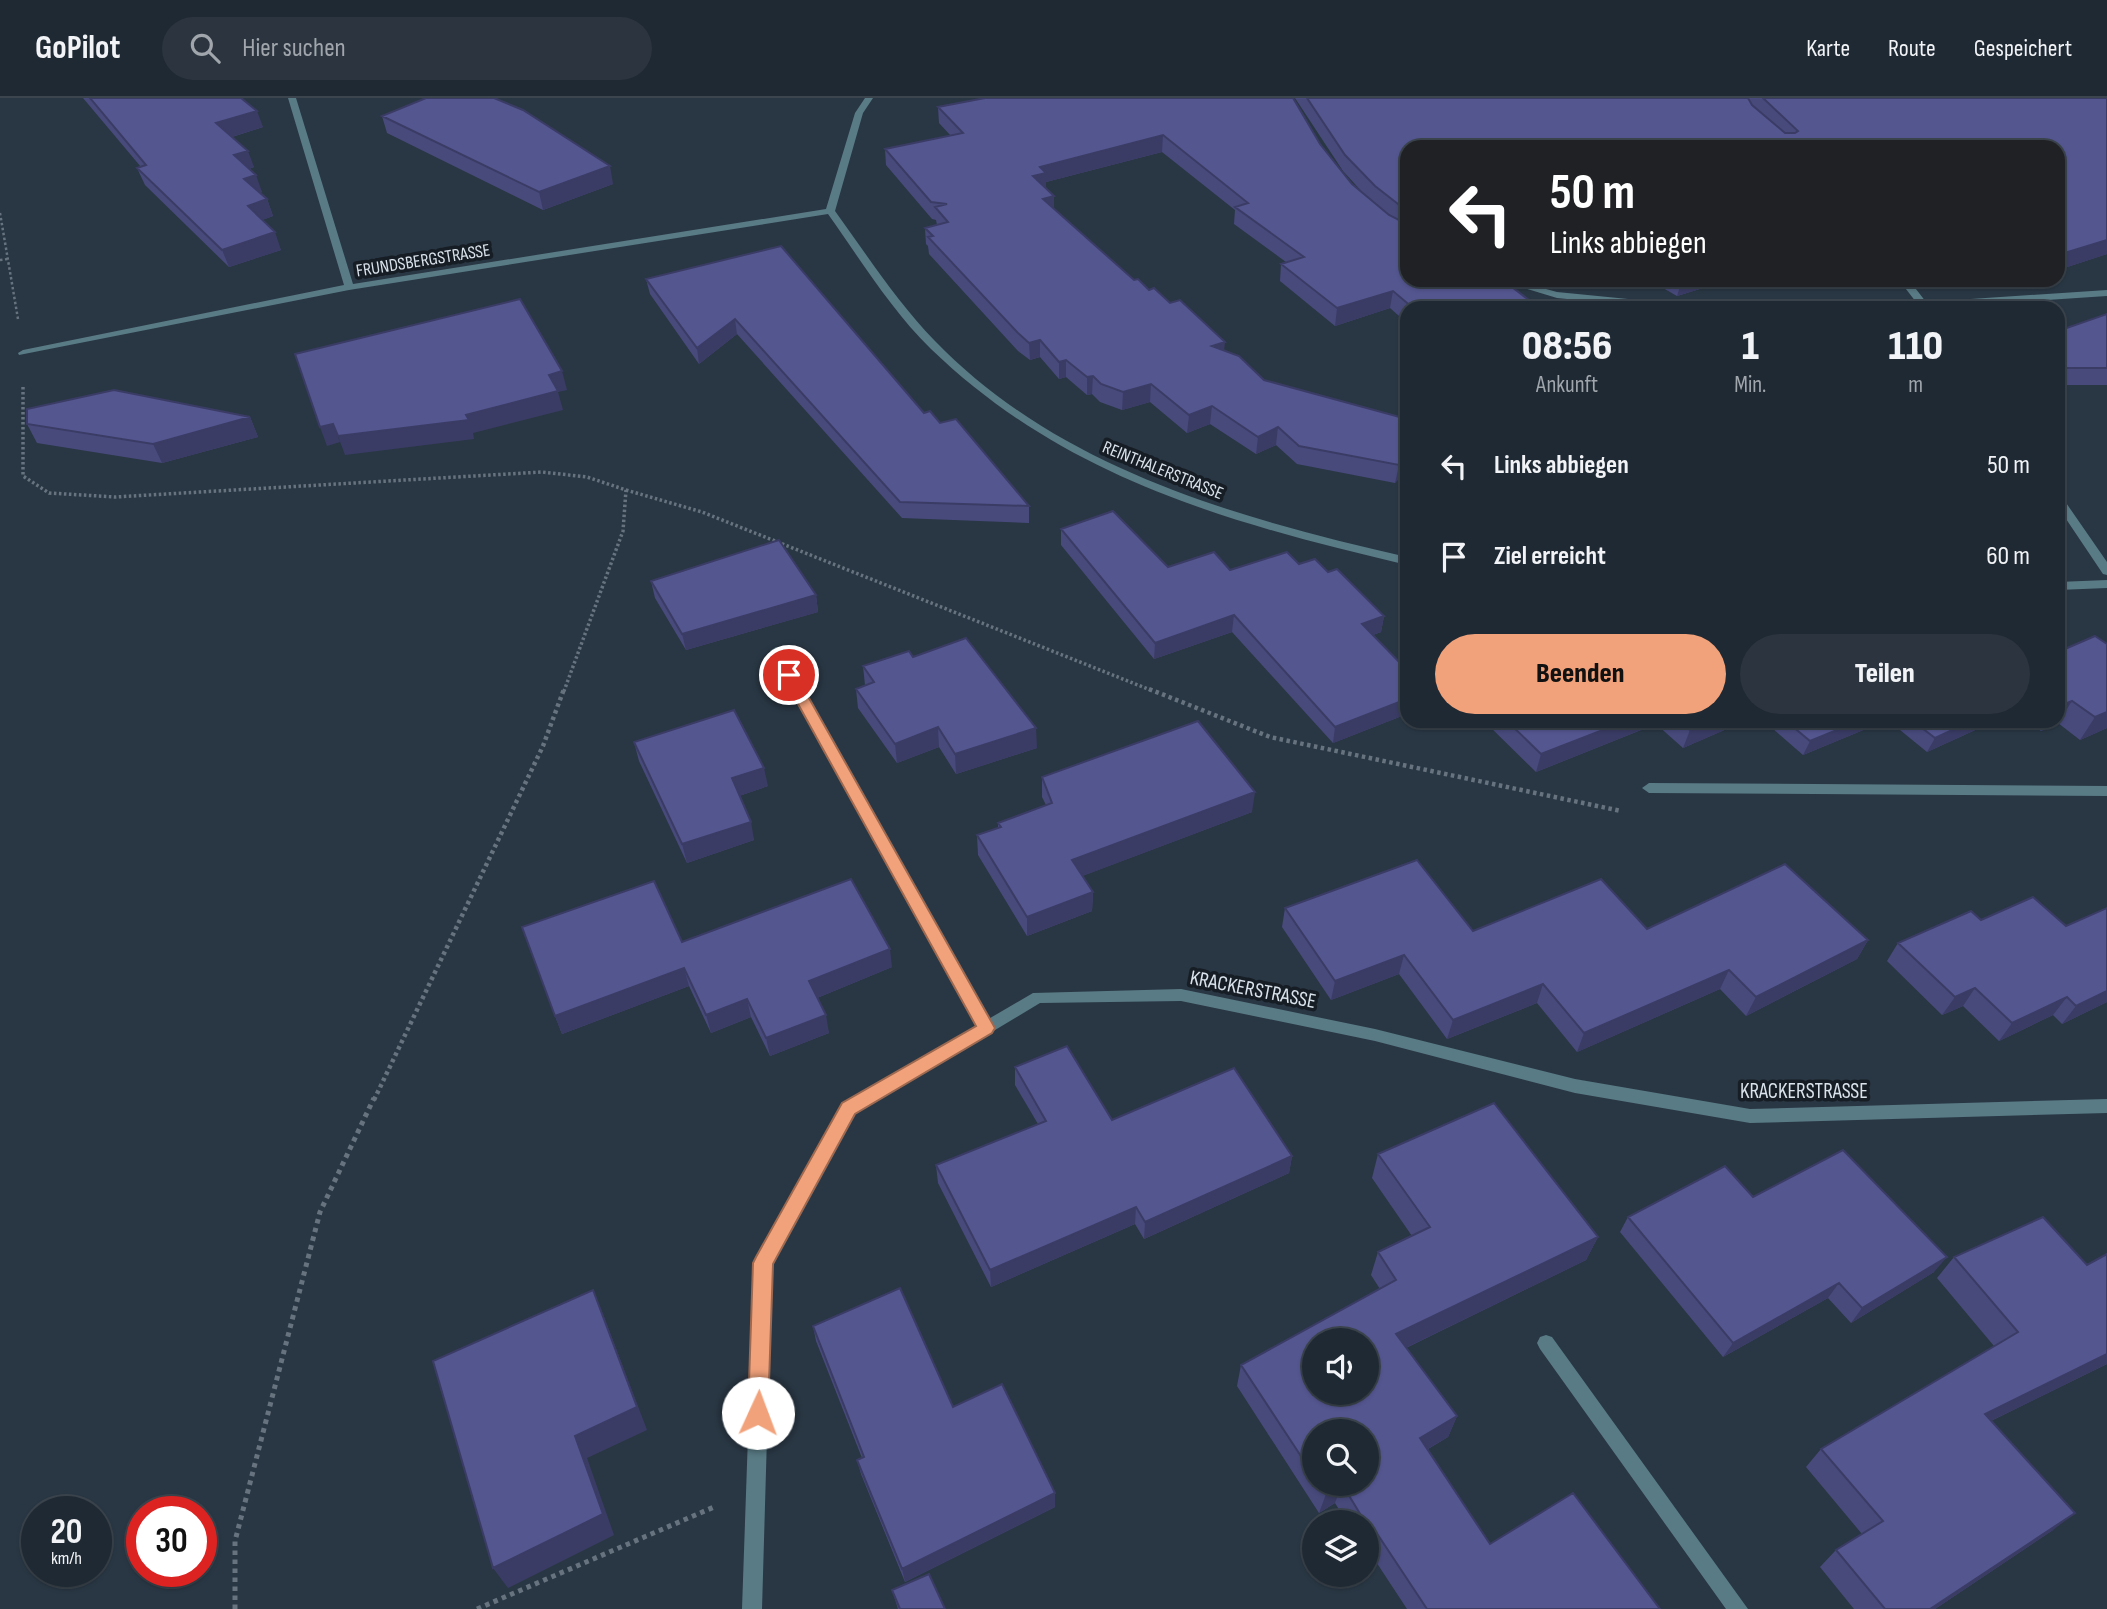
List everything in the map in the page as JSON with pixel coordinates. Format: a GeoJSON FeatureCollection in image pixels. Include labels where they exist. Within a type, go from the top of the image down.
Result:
{"type":"FeatureCollection","features":[{"type":"Feature","properties":{"kind":"street"},"geometry":{"type":"LineString","coordinates":[[292,98],[349,287]]}},
{"type":"Feature","properties":{"kind":"street"},"geometry":{"type":"LineString","coordinates":[[830,211],[855,123],[869,98]]}},
{"type":"Feature","properties":{"kind":"street","name":"FRUNDSBERGSTRASSE"},"geometry":{"type":"LineString","coordinates":[[23,353],[349,287],[830,211]]}},
{"type":"Feature","properties":{"kind":"street","name":"REINTHALERSTRASSE"},"geometry":{"type":"LineString","coordinates":[[830,211],[899,306],[933,345],[978,386],[1035,428],[1111,471],[1197,506],[1299,537],[1400,559]]}},
{"type":"Feature","properties":{"kind":"street"},"geometry":{"type":"LineString","coordinates":[[1528,287],[1557,295],[1618,301]]}},
{"type":"Feature","properties":{"kind":"street"},"geometry":{"type":"LineString","coordinates":[[1910,287],[1921,301]]}},
{"type":"Feature","properties":{"kind":"street"},"geometry":{"type":"LineString","coordinates":[[1985,301],[2107,293]]}},
{"type":"Feature","properties":{"kind":"street"},"geometry":{"type":"LineString","coordinates":[[2065,509],[2107,570]]}},
{"type":"Feature","properties":{"kind":"street"},"geometry":{"type":"LineString","coordinates":[[2065,586],[2107,584]]}},
{"type":"Feature","properties":{"kind":"street"},"geometry":{"type":"LineString","coordinates":[[776,651],[986,1028]]}},
{"type":"Feature","properties":{"kind":"street"},"geometry":{"type":"LineString","coordinates":[[1649,788],[2107,791]]}},
{"type":"Feature","properties":{"kind":"street","name":"KRACKERSTRASSE"},"geometry":{"type":"LineString","coordinates":[[752,1609],[763,1263],[849,1109],[1038,997],[1181,995],[1375,1035],[1575,1086],[1750,1116],[2107,1106]]}},
{"type":"Feature","properties":{"kind":"street"},"geometry":{"type":"LineString","coordinates":[[1546,1343],[1738,1609]]}},
{"type":"Feature","properties":{"kind":"path"},"geometry":{"type":"LineString","coordinates":[[0,213],[23,353],[23,476],[49,493],[115,497],[542,472],[587,477],[702,512],[1270,737],[1623,811]]}},
{"type":"Feature","properties":{"kind":"path"},"geometry":{"type":"LineString","coordinates":[[0,260],[8,259]]}},
{"type":"Feature","properties":{"kind":"path"},"geometry":{"type":"LineString","coordinates":[[235,1609],[235,1541],[320,1212],[543,746],[623,531],[626,490]]}},
{"type":"Feature","properties":{"kind":"path"},"geometry":{"type":"LineString","coordinates":[[477,1609],[755,1489]]}},
{"type":"Feature","properties":{"kind":"building"},"geometry":{"type":"Polygon","coordinates":[[[90,98],[241,98],[257,111],[216,123],[248,151],[234,155],[256,175],[244,179],[267,199],[248,206],[275,232],[222,250],[137,168],[146,165],[90,98]]]}},
{"type":"Feature","properties":{"kind":"building"},"geometry":{"type":"Polygon","coordinates":[[[426,98],[494,98],[523,110],[610,166],[539,192],[382,116],[426,98]]]}},
{"type":"Feature","properties":{"kind":"building"},"geometry":{"type":"Polygon","coordinates":[[[985,98],[1293,98],[1320,144],[1352,184],[1389,215],[1400,220],[1400,287],[1512,287],[1530,301],[1405,301],[1393,291],[1337,308],[1281,264],[1304,257],[1235,207],[1248,203],[1163,135],[1040,167],[1046,173],[1033,176],[1054,196],[1043,199],[1134,280],[1138,279],[1149,290],[1154,288],[1170,303],[1180,300],[1225,342],[1212,346],[1239,356],[1264,380],[1400,417],[1400,464],[1299,446],[1278,427],[1258,437],[1212,406],[1189,415],[1151,384],[1123,392],[1101,384],[1093,376],[1087,377],[1066,360],[1059,362],[1040,340],[1029,343],[928,237],[933,236],[925,228],[948,222],[935,207],[947,204],[931,202],[885,149],[963,133],[938,107],[985,98]]]}},
{"type":"Feature","properties":{"kind":"building"},"geometry":{"type":"Polygon","coordinates":[[[1307,98],[1748,98],[1752,105],[1785,133],[1795,133],[1798,131],[1763,98],[2107,98],[2107,240],[2065,253],[2065,140],[1400,140],[1400,206],[1375,186],[1345,155],[1307,98]]]}},
{"type":"Feature","properties":{"kind":"building"},"geometry":{"type":"Polygon","coordinates":[[[781,246],[924,413],[930,411],[940,423],[956,419],[1029,506],[900,502],[735,319],[697,348],[646,279],[781,246]]]}},
{"type":"Feature","properties":{"kind":"building"},"geometry":{"type":"Polygon","coordinates":[[[520,299],[562,371],[549,375],[558,391],[466,415],[469,420],[338,436],[333,424],[320,427],[295,354],[520,299]]]}},
{"type":"Feature","properties":{"kind":"building"},"geometry":{"type":"Polygon","coordinates":[[[2107,314],[2107,368],[2065,368],[2065,329],[2107,314]]]}},
{"type":"Feature","properties":{"kind":"building"},"geometry":{"type":"Polygon","coordinates":[[[114,390],[250,417],[153,444],[27,424],[27,409],[114,390]]]}},
{"type":"Feature","properties":{"kind":"building"},"geometry":{"type":"Polygon","coordinates":[[[1113,511],[1168,567],[1214,552],[1230,570],[1287,552],[1299,564],[1315,559],[1328,572],[1337,569],[1384,616],[1362,624],[1400,663],[1400,702],[1335,727],[1234,615],[1155,643],[1061,529],[1113,511]]]}},
{"type":"Feature","properties":{"kind":"building"},"geometry":{"type":"Polygon","coordinates":[[[779,540],[816,595],[682,634],[651,581],[779,540]]]}},
{"type":"Feature","properties":{"kind":"building"},"geometry":{"type":"Polygon","coordinates":[[[2095,636],[2107,644],[2107,712],[2095,717],[2072,701],[2065,704],[2065,649],[2095,636]]]}},
{"type":"Feature","properties":{"kind":"building"},"geometry":{"type":"Polygon","coordinates":[[[966,638],[1036,728],[955,754],[938,727],[895,744],[856,689],[874,682],[863,666],[909,651],[913,657],[966,638]]]}},
{"type":"Feature","properties":{"kind":"building"},"geometry":{"type":"Polygon","coordinates":[[[734,710],[764,768],[732,778],[751,822],[682,844],[634,742],[734,710]]]}},
{"type":"Feature","properties":{"kind":"building"},"geometry":{"type":"Polygon","coordinates":[[[1198,721],[1255,792],[1072,860],[1093,892],[1027,917],[977,835],[1001,827],[998,823],[1052,803],[1042,777],[1198,721]]]}},
{"type":"Feature","properties":{"kind":"building"},"geometry":{"type":"Polygon","coordinates":[[[1514,728],[1608,728],[1541,754],[1514,728]]]}},
{"type":"Feature","properties":{"kind":"building"},"geometry":{"type":"Polygon","coordinates":[[[1794,728],[1842,728],[1810,741],[1794,728]]]}},
{"type":"Feature","properties":{"kind":"building"},"geometry":{"type":"Polygon","coordinates":[[[1922,728],[1957,728],[1935,738],[1922,728]]]}},
{"type":"Feature","properties":{"kind":"building"},"geometry":{"type":"Polygon","coordinates":[[[1417,860],[1473,931],[1601,879],[1647,929],[1785,864],[1868,940],[1756,997],[1729,970],[1584,1033],[1543,984],[1453,1020],[1404,955],[1335,981],[1285,908],[1417,860]]]}},
{"type":"Feature","properties":{"kind":"building"},"geometry":{"type":"Polygon","coordinates":[[[851,879],[890,949],[809,981],[826,1015],[766,1038],[747,999],[706,1015],[684,968],[555,1016],[522,927],[654,881],[682,942],[851,879]]]}},
{"type":"Feature","properties":{"kind":"building"},"geometry":{"type":"Polygon","coordinates":[[[2033,897],[2066,926],[2107,908],[2107,991],[2076,1006],[2067,997],[2012,1023],[1975,988],[1955,997],[1898,943],[1971,911],[1981,920],[2033,897]]]}},
{"type":"Feature","properties":{"kind":"building"},"geometry":{"type":"Polygon","coordinates":[[[1067,1046],[1112,1120],[1234,1068],[1292,1156],[1145,1222],[1136,1207],[990,1270],[936,1165],[1046,1121],[1015,1067],[1067,1046]]]}},
{"type":"Feature","properties":{"kind":"building"},"geometry":{"type":"Polygon","coordinates":[[[1494,1103],[1598,1237],[1396,1334],[1457,1416],[1420,1438],[1490,1544],[1573,1493],[1660,1609],[1427,1609],[1379,1537],[1379,1510],[1358,1510],[1349,1496],[1379,1496],[1379,1419],[1302,1419],[1302,1458],[1241,1365],[1302,1332],[1302,1405],[1379,1405],[1379,1328],[1308,1328],[1396,1280],[1378,1252],[1430,1227],[1378,1154],[1494,1103]]]}},
{"type":"Feature","properties":{"kind":"building"},"geometry":{"type":"Polygon","coordinates":[[[1843,1150],[1947,1257],[1862,1308],[1839,1283],[1733,1343],[1628,1217],[1725,1166],[1753,1197],[1843,1150]]]}},
{"type":"Feature","properties":{"kind":"building"},"geometry":{"type":"Polygon","coordinates":[[[2043,1217],[2087,1265],[2107,1254],[2107,1354],[1985,1414],[2075,1513],[1930,1609],[1885,1609],[1836,1550],[1883,1521],[1821,1449],[2018,1332],[1954,1257],[2043,1217]]]}},
{"type":"Feature","properties":{"kind":"building"},"geometry":{"type":"Polygon","coordinates":[[[900,1288],[953,1407],[1002,1384],[1055,1493],[902,1569],[857,1460],[864,1457],[813,1326],[900,1288]]]}},
{"type":"Feature","properties":{"kind":"building"},"geometry":{"type":"Polygon","coordinates":[[[593,1290],[637,1407],[575,1436],[603,1514],[493,1568],[433,1361],[593,1290]]]}},
{"type":"Feature","properties":{"kind":"building"},"geometry":{"type":"Polygon","coordinates":[[[929,1574],[945,1609],[900,1609],[892,1590],[929,1574]]]}},
{"type":"Feature","properties":{"kind":"route"},"geometry":{"type":"LineString","coordinates":[[758,1413],[763,1263],[849,1109],[986,1028],[789,675]]}}]}
